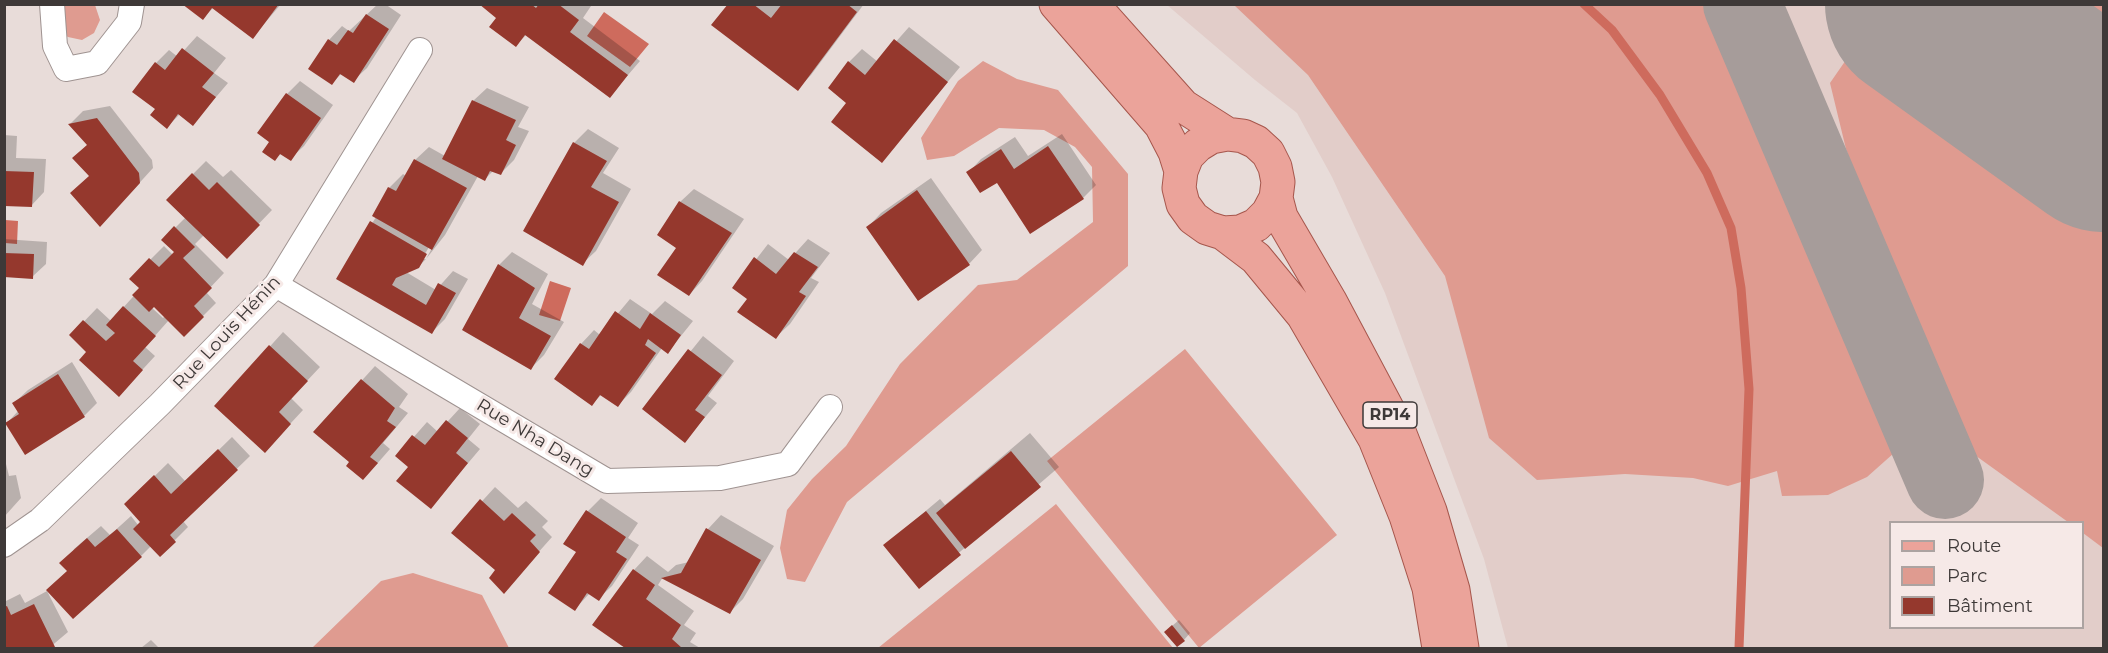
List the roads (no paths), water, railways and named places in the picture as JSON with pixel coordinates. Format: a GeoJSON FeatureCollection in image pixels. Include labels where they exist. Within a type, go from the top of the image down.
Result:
{"type":"FeatureCollection","features":[{"type":"Feature","properties":{"kind":"main road"},"geometry":{"type":"LineString","coordinates":[[1056,4],[1161,125],[1175,152],[1181,171]]}},
{"type":"Feature","properties":{"kind":"main road"},"geometry":{"type":"LineString","coordinates":[[1092,4],[1183,106],[1227,134]]}},
{"type":"Feature","properties":{"kind":"main road"},"geometry":{"type":"LineString","coordinates":[[1227,134],[1243,136],[1256,142],[1268,153],[1275,167],[1278,182],[1276,198],[1268,213],[1256,225],[1240,232],[1223,233],[1207,228],[1193,218],[1183,204],[1179,188],[1181,171],[1187,156],[1211,137],[1227,134]]}},
{"type":"Feature","properties":{"kind":"main road","name":"RP14"},"geometry":{"type":"LineString","coordinates":[[1276,198],[1281,217],[1330,301],[1398,429],[1430,511],[1450,579],[1462,648]]}},
{"type":"Feature","properties":{"kind":"main road","name":"RP14"},"geometry":{"type":"LineString","coordinates":[[1223,233],[1256,258],[1303,315],[1376,439],[1406,516],[1429,588],[1439,648]]}},
{"type":"Feature","properties":{"kind":"street"},"geometry":{"type":"LineString","coordinates":[[52,4],[55,46],[66,69],[97,63],[129,22],[132,4]]}},
{"type":"Feature","properties":{"kind":"street","name":"Rue Louis Hénin"},"geometry":{"type":"LineString","coordinates":[[4,545],[40,520],[160,404],[276,285],[420,50]]}},
{"type":"Feature","properties":{"kind":"street","name":"Rue Nha Dang"},"geometry":{"type":"LineString","coordinates":[[276,285],[607,481],[720,478],[788,464],[830,407]]}},
{"type":"Feature","properties":{"kind":"waterway"},"geometry":{"type":"LineString","coordinates":[[1584,4],[1612,30],[1660,95],[1707,173],[1731,228],[1741,288],[1749,389],[1739,648]]}}]}
